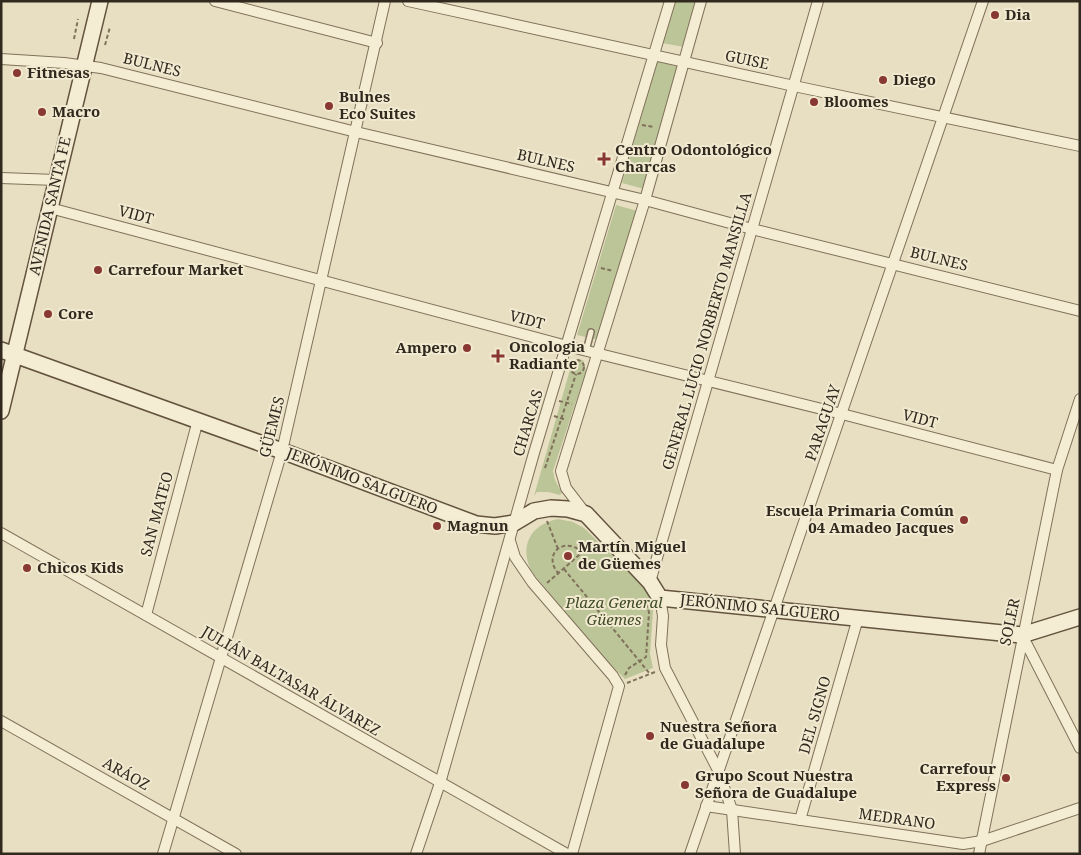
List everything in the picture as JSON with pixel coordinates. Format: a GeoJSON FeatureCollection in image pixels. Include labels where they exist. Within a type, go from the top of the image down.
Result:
{"type":"FeatureCollection","features":[{"type":"Feature","properties":{"kind":"street","name":"AVENIDA SANTA FE"},"geometry":{"type":"LineString","coordinates":[[1,411],[8,352],[50,208],[100,1]]}},
{"type":"Feature","properties":{"kind":"street"},"geometry":{"type":"LineString","coordinates":[[215,1],[377,43]]}},
{"type":"Feature","properties":{"kind":"street","name":"GÜEMES"},"geometry":{"type":"LineString","coordinates":[[163,854],[282,451],[323,280],[385,1]]}},
{"type":"Feature","properties":{"kind":"street","name":"GUISE"},"geometry":{"type":"LineString","coordinates":[[408,1],[794,86],[1080,146]]}},
{"type":"Feature","properties":{"kind":"street","name":"CHARCAS"},"geometry":{"type":"LineString","coordinates":[[416,854],[440,783],[534,453],[670,1]]}},
{"type":"Feature","properties":{"kind":"street"},"geometry":{"type":"LineString","coordinates":[[586,514],[566,488],[561,471],[563,461],[623,274],[701,1]]}},
{"type":"Feature","properties":{"kind":"street","name":"GENERAL LUCIO NORBERTO MANSILLA"},"geometry":{"type":"LineString","coordinates":[[650,582],[818,1]]}},
{"type":"Feature","properties":{"kind":"street","name":"PARAGUAY"},"geometry":{"type":"LineString","coordinates":[[690,854],[983,1]]}},
{"type":"Feature","properties":{"kind":"street","name":"BULNES"},"geometry":{"type":"LineString","coordinates":[[1,59],[101,68],[356,132],[613,192],[752,229],[1080,311]]}},
{"type":"Feature","properties":{"kind":"street"},"geometry":{"type":"LineString","coordinates":[[1,178],[56,180]]}},
{"type":"Feature","properties":{"kind":"street","name":"VIDT"},"geometry":{"type":"LineString","coordinates":[[50,208],[586,351],[708,380],[1057,470]]}},
{"type":"Feature","properties":{"kind":"street","name":"JERÓNIMO SALGUERO"},"geometry":{"type":"LineString","coordinates":[[8,352],[198,420],[476,524],[495,526],[514,523],[526,515],[542,509],[568,509],[586,514],[650,582],[660,598],[1022,635],[1080,617]]}},
{"type":"Feature","properties":{"kind":"street","name":"SOLER"},"geometry":{"type":"LineString","coordinates":[[979,854],[1057,470],[1080,399]]}},
{"type":"Feature","properties":{"kind":"street","name":"SAN MATEO"},"geometry":{"type":"LineString","coordinates":[[146,615],[198,420]]}},
{"type":"Feature","properties":{"kind":"street","name":"JULIÁN BALTASAR ÁLVAREZ"},"geometry":{"type":"LineString","coordinates":[[1,533],[567,854]]}},
{"type":"Feature","properties":{"kind":"street"},"geometry":{"type":"LineString","coordinates":[[510,540],[515,557],[532,582],[619,686],[572,854]]}},
{"type":"Feature","properties":{"kind":"street"},"geometry":{"type":"LineString","coordinates":[[660,598],[663,616],[661,645],[665,668],[718,770],[732,810],[735,854]]}},
{"type":"Feature","properties":{"kind":"street","name":"DEL SIGNO"},"geometry":{"type":"LineString","coordinates":[[800,820],[858,618]]}},
{"type":"Feature","properties":{"kind":"street"},"geometry":{"type":"LineString","coordinates":[[1022,635],[1080,748]]}},
{"type":"Feature","properties":{"kind":"street","name":"ARÁOZ"},"geometry":{"type":"LineString","coordinates":[[1,721],[236,854]]}},
{"type":"Feature","properties":{"kind":"street","name":"MEDRANO"},"geometry":{"type":"LineString","coordinates":[[706,806],[963,844],[982,842],[1080,808]]}},
{"type":"Feature","properties":{"kind":"lane"},"geometry":{"type":"LineString","coordinates":[[586,351],[591,332]]}},
{"type":"Feature","properties":{"kind":"path"},"geometry":{"type":"LineString","coordinates":[[74,39],[78,20]]}},
{"type":"Feature","properties":{"kind":"path"},"geometry":{"type":"LineString","coordinates":[[106,45],[110,27]]}},
{"type":"Feature","properties":{"kind":"path"},"geometry":{"type":"LineString","coordinates":[[633,123],[664,129]]}},
{"type":"Feature","properties":{"kind":"path"},"geometry":{"type":"LineString","coordinates":[[591,266],[623,274]]}},
{"type":"Feature","properties":{"kind":"path"},"geometry":{"type":"LineString","coordinates":[[578,360],[582,362],[584,368],[582,372],[576,374],[570,367],[574,361],[578,360]]}},
{"type":"Feature","properties":{"kind":"path"},"geometry":{"type":"LineString","coordinates":[[531,464],[545,468],[576,374]]}},
{"type":"Feature","properties":{"kind":"path"},"geometry":{"type":"LineString","coordinates":[[551,398],[581,407]]}},
{"type":"Feature","properties":{"kind":"path"},"geometry":{"type":"LineString","coordinates":[[546,414],[576,423]]}},
{"type":"Feature","properties":{"kind":"path"},"geometry":{"type":"LineString","coordinates":[[539,438],[568,447]]}},
{"type":"Feature","properties":{"kind":"path"},"geometry":{"type":"LineString","coordinates":[[534,453],[563,461]]}},
{"type":"Feature","properties":{"kind":"path"},"geometry":{"type":"LineString","coordinates":[[542,509],[558,549]]}},
{"type":"Feature","properties":{"kind":"path"},"geometry":{"type":"LineString","coordinates":[[532,582],[538,578],[545,585],[582,551],[604,534]]}},
{"type":"Feature","properties":{"kind":"path"},"geometry":{"type":"LineString","coordinates":[[559,574],[552,561],[553,555],[558,549],[565,545],[570,545],[582,551]]}},
{"type":"Feature","properties":{"kind":"path"},"geometry":{"type":"LineString","coordinates":[[564,569],[650,674]]}},
{"type":"Feature","properties":{"kind":"path"},"geometry":{"type":"LineString","coordinates":[[619,686],[629,668],[646,657],[649,613],[646,595],[650,582]]}},
{"type":"Feature","properties":{"kind":"path"},"geometry":{"type":"LineString","coordinates":[[619,686],[665,668]]}},
{"type":"Feature","properties":{"kind":"green space"},"geometry":{"type":"Polygon","coordinates":[[[675,1],[697,1],[684,47],[662,43],[675,1]]]}},
{"type":"Feature","properties":{"kind":"green space"},"geometry":{"type":"Polygon","coordinates":[[[657,61],[679,67],[644,189],[622,183],[657,61]]]}},
{"type":"Feature","properties":{"kind":"green space"},"geometry":{"type":"Polygon","coordinates":[[[616,205],[638,211],[599,340],[577,335],[616,205]]]}},
{"type":"Feature","properties":{"kind":"green space"},"geometry":{"type":"Polygon","coordinates":[[[576,360],[583,360],[586,371],[553,471],[555,480],[562,493],[560,495],[537,492],[534,496],[571,366],[576,360]]]}},
{"type":"Feature","properties":{"kind":"green space","name":"Plaza General Güemes"},"geometry":{"type":"Polygon","coordinates":[[[558,519],[573,522],[584,528],[647,590],[652,601],[653,611],[650,654],[653,668],[625,679],[603,657],[532,572],[526,554],[529,538],[540,526],[558,519]]]}},
{"type":"Feature","properties":{"kind":"place","name":"Dia"},"geometry":{"type":"Point","coordinates":[995,15]}},
{"type":"Feature","properties":{"kind":"place","name":"Fitnesas"},"geometry":{"type":"Point","coordinates":[17,73]}},
{"type":"Feature","properties":{"kind":"place","name":"Diego"},"geometry":{"type":"Point","coordinates":[883,80]}},
{"type":"Feature","properties":{"kind":"place","name":"Bloomes"},"geometry":{"type":"Point","coordinates":[814,102]}},
{"type":"Feature","properties":{"kind":"place","name":"Bulnes Eco Suites"},"geometry":{"type":"Point","coordinates":[329,106]}},
{"type":"Feature","properties":{"kind":"place","name":"Macro"},"geometry":{"type":"Point","coordinates":[42,112]}},
{"type":"Feature","properties":{"kind":"place","name":"Centro Odontológico Charcas"},"geometry":{"type":"Point","coordinates":[604,159]}},
{"type":"Feature","properties":{"kind":"place","name":"Carrefour Market"},"geometry":{"type":"Point","coordinates":[98,270]}},
{"type":"Feature","properties":{"kind":"place","name":"Core"},"geometry":{"type":"Point","coordinates":[48,314]}},
{"type":"Feature","properties":{"kind":"place","name":"Ampero"},"geometry":{"type":"Point","coordinates":[467,348]}},
{"type":"Feature","properties":{"kind":"place","name":"Oncologia Radiante"},"geometry":{"type":"Point","coordinates":[498,356]}},
{"type":"Feature","properties":{"kind":"place","name":"Escuela Primaria Común 04 Amadeo Jacques"},"geometry":{"type":"Point","coordinates":[964,520]}},
{"type":"Feature","properties":{"kind":"place","name":"Magnun"},"geometry":{"type":"Point","coordinates":[437,526]}},
{"type":"Feature","properties":{"kind":"place","name":"Martín Miguel de Güemes"},"geometry":{"type":"Point","coordinates":[568,556]}},
{"type":"Feature","properties":{"kind":"place","name":"Chicos Kids"},"geometry":{"type":"Point","coordinates":[27,568]}},
{"type":"Feature","properties":{"kind":"place","name":"Nuestra Señora de Guadalupe"},"geometry":{"type":"Point","coordinates":[650,736]}},
{"type":"Feature","properties":{"kind":"place","name":"Carrefour Express"},"geometry":{"type":"Point","coordinates":[1006,778]}},
{"type":"Feature","properties":{"kind":"place","name":"Grupo Scout Nuestra Señora de Guadalupe"},"geometry":{"type":"Point","coordinates":[685,785]}}]}
